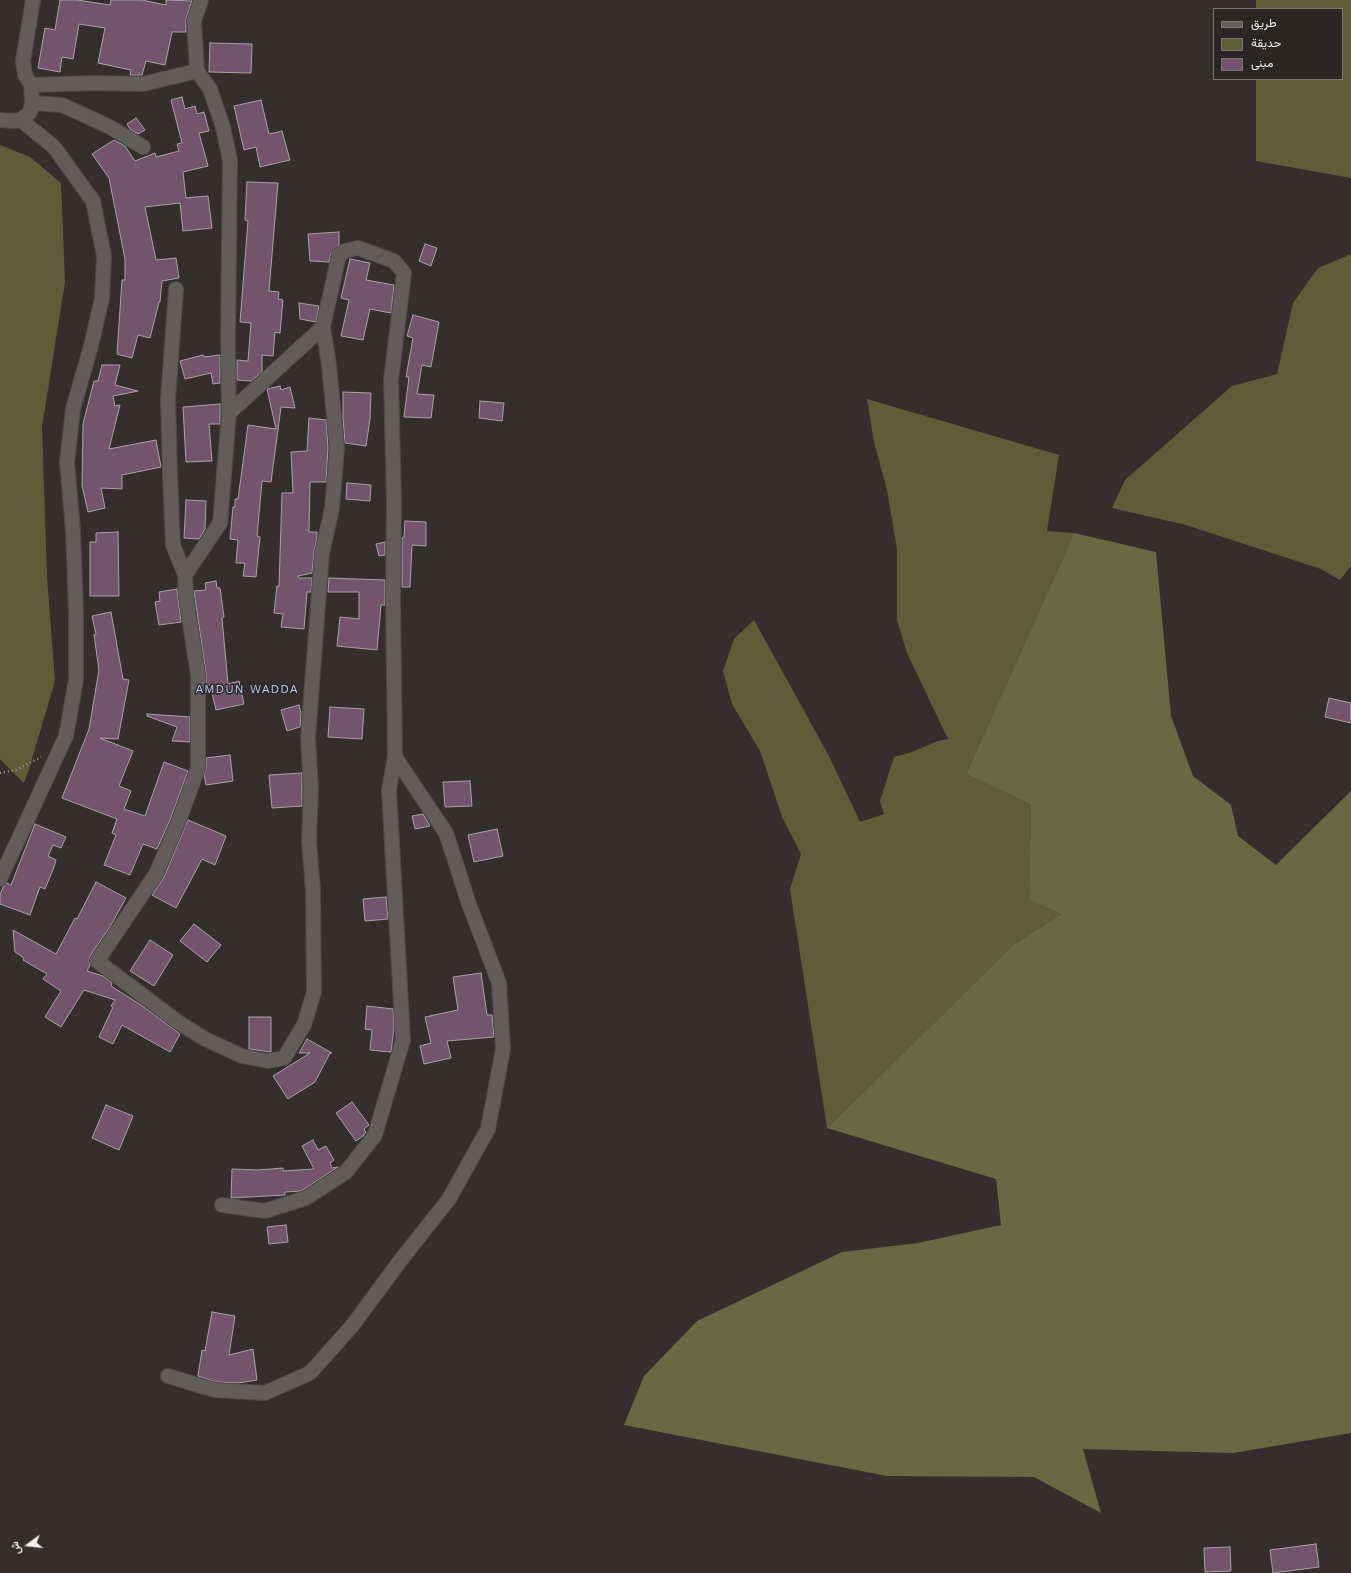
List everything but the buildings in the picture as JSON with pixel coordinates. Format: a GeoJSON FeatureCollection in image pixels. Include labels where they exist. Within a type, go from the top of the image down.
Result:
{"type":"FeatureCollection","features":[{"type":"Feature","properties":{"kind":"street"},"geometry":{"type":"LineString","coordinates":[[0,120],[14,122],[21,120],[30,112],[32,103],[31,85],[25,75],[23,61],[32,0]]}},
{"type":"Feature","properties":{"kind":"street"},"geometry":{"type":"LineString","coordinates":[[185,575],[220,523],[230,413],[228,337],[230,160],[222,127],[210,89],[197,71],[194,21],[201,0]]}},
{"type":"Feature","properties":{"kind":"street"},"geometry":{"type":"LineString","coordinates":[[31,85],[143,84],[197,71]]}},
{"type":"Feature","properties":{"kind":"street"},"geometry":{"type":"LineString","coordinates":[[32,103],[62,105],[110,127],[143,147]]}},
{"type":"Feature","properties":{"kind":"street"},"geometry":{"type":"LineString","coordinates":[[0,879],[66,736],[76,680],[76,611],[73,531],[66,462],[73,409],[91,346],[102,298],[104,256],[93,201],[54,147],[21,120]]}},
{"type":"Feature","properties":{"kind":"street"},"geometry":{"type":"LineString","coordinates":[[176,289],[168,399],[173,545],[185,575],[186,597],[198,675],[198,768],[178,823],[156,874],[97,961],[178,1022],[205,1039],[242,1056],[268,1061],[284,1058],[304,1025],[314,992],[313,890],[309,842],[311,789],[308,737],[322,553],[332,509],[338,448],[323,326],[339,255],[345,251],[358,248],[394,261],[404,273],[391,380],[394,500],[393,628],[395,757],[389,790],[403,1040],[375,1135],[346,1172],[306,1198],[265,1211],[222,1205]]}},
{"type":"Feature","properties":{"kind":"street"},"geometry":{"type":"LineString","coordinates":[[230,413],[323,326]]}},
{"type":"Feature","properties":{"kind":"street"},"geometry":{"type":"LineString","coordinates":[[168,1376],[215,1390],[265,1393],[310,1373],[352,1326],[400,1261],[449,1199],[488,1130],[503,1049],[499,983],[469,904],[446,833],[395,757]]}},
{"type":"Feature","properties":{"kind":"path"},"geometry":{"type":"LineString","coordinates":[[0,773],[16,770],[40,758],[45,753]]}},
{"type":"Feature","properties":{"kind":"green space"},"geometry":{"type":"Polygon","coordinates":[[[1256,0],[1351,0],[1351,178],[1256,161],[1256,80],[1343,80],[1343,8],[1256,8],[1256,0]]]}},
{"type":"Feature","properties":{"kind":"green space"},"geometry":{"type":"Polygon","coordinates":[[[0,145],[30,157],[61,183],[65,282],[42,427],[47,577],[55,681],[24,783],[0,759],[0,145]]]}},
{"type":"Feature","properties":{"kind":"green space"},"geometry":{"type":"Polygon","coordinates":[[[1351,254],[1351,566],[1340,580],[1321,569],[1186,525],[1112,508],[1125,480],[1232,386],[1277,374],[1293,303],[1318,268],[1351,254]]]}},
{"type":"Feature","properties":{"kind":"green space"},"geometry":{"type":"Polygon","coordinates":[[[867,399],[1059,455],[1047,531],[1074,533],[966,774],[1031,805],[1029,900],[1061,914],[1013,945],[827,1128],[790,889],[801,854],[782,817],[760,751],[732,704],[723,671],[734,639],[754,620],[829,756],[860,822],[884,814],[880,801],[894,757],[909,753],[938,741],[948,739],[907,653],[897,620],[897,549],[887,490],[874,442],[867,399]]]}},
{"type":"Feature","properties":{"kind":"green space"},"geometry":{"type":"Polygon","coordinates":[[[1074,533],[1156,552],[1171,716],[1193,776],[1231,805],[1238,836],[1276,865],[1351,791],[1351,1433],[1233,1453],[1083,1449],[1101,1513],[1034,1477],[887,1476],[624,1425],[644,1376],[697,1321],[842,1252],[918,1243],[1001,1225],[996,1179],[827,1128],[1013,945],[1061,914],[1029,900],[1031,805],[966,774],[1074,533]]]}},
{"type":"Feature","properties":{"kind":"district","name":"AMDUN WADDA"},"geometry":{"type":"Point","coordinates":[247,689]}}]}
